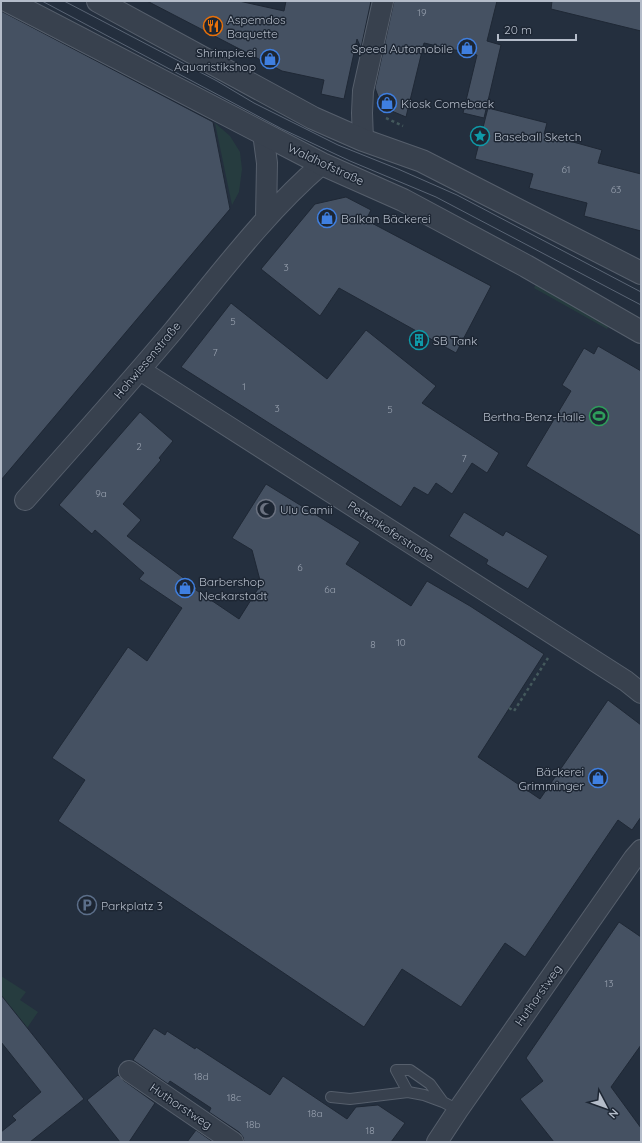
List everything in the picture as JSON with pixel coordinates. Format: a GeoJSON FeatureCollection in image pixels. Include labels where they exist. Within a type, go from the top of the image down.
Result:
{"type":"FeatureCollection","features":[{"type":"Feature","properties":{"kind":"street","name":"Waldhofstraße"},"geometry":{"type":"LineString","coordinates":[[8,1],[322,164],[403,200],[526,266],[641,332]]}},
{"type":"Feature","properties":{"kind":"street"},"geometry":{"type":"LineString","coordinates":[[98,1],[313,118],[364,140],[422,161],[641,273]]}},
{"type":"Feature","properties":{"kind":"street"},"geometry":{"type":"LineString","coordinates":[[364,140],[362,113],[363,91],[383,1]]}},
{"type":"Feature","properties":{"kind":"street"},"geometry":{"type":"LineString","coordinates":[[262,133],[267,163],[266,218]]}},
{"type":"Feature","properties":{"kind":"street","name":"Hohwiesenstraße"},"geometry":{"type":"LineString","coordinates":[[25,500],[140,370],[266,218],[322,164]]}},
{"type":"Feature","properties":{"kind":"street"},"geometry":{"type":"LineString","coordinates":[[614,316],[641,316]]}},
{"type":"Feature","properties":{"kind":"street","name":"Pettenkoferstraße"},"geometry":{"type":"LineString","coordinates":[[140,370],[626,681],[641,693]]}},
{"type":"Feature","properties":{"kind":"street","name":"Huthorstweg"},"geometry":{"type":"LineString","coordinates":[[437,1142],[450,1106],[641,850]]}},
{"type":"Feature","properties":{"kind":"street","name":"Huthorstweg"},"geometry":{"type":"LineString","coordinates":[[129,1071],[233,1142]]}},
{"type":"Feature","properties":{"kind":"lane"},"geometry":{"type":"LineString","coordinates":[[408,1092],[396,1070],[410,1070],[430,1084],[450,1106]]}},
{"type":"Feature","properties":{"kind":"lane"},"geometry":{"type":"LineString","coordinates":[[331,1096],[350,1099],[408,1092],[424,1095],[450,1106]]}},
{"type":"Feature","properties":{"kind":"path"},"geometry":{"type":"LineString","coordinates":[[509,708],[514,712],[548,657]]}},
{"type":"Feature","properties":{"kind":"green space"},"geometry":{"type":"Polygon","coordinates":[[[215,123],[230,136],[240,152],[242,169],[239,192],[232,205],[215,123]]]}},
{"type":"Feature","properties":{"kind":"green space"},"geometry":{"type":"Polygon","coordinates":[[[536,284],[609,325],[607,329],[534,288],[536,284]]]}},
{"type":"Feature","properties":{"kind":"green space"},"geometry":{"type":"Polygon","coordinates":[[[1,976],[26,992],[20,1000],[38,1012],[27,1028],[1,995],[1,976]]]}},
{"type":"Feature","properties":{"kind":"building"},"geometry":{"type":"Polygon","coordinates":[[[147,1],[239,1],[284,11],[286,1],[371,1],[361,48],[357,39],[344,99],[321,94],[324,80],[282,71],[147,1]]]}},
{"type":"Feature","properties":{"kind":"building"},"geometry":{"type":"Polygon","coordinates":[[[394,1],[497,1],[487,41],[501,45],[484,118],[463,113],[477,55],[424,43],[406,117],[382,107],[375,88],[394,1]]]}},
{"type":"Feature","properties":{"kind":"building"},"geometry":{"type":"Polygon","coordinates":[[[552,1],[641,1],[641,31],[551,9],[552,1]]]}},
{"type":"Feature","properties":{"kind":"building"},"geometry":{"type":"Polygon","coordinates":[[[1,11],[213,122],[230,209],[1,480],[1,11]]]}},
{"type":"Feature","properties":{"kind":"building"},"geometry":{"type":"Polygon","coordinates":[[[488,108],[547,123],[544,134],[602,150],[598,163],[641,174],[641,231],[584,216],[587,203],[529,188],[533,174],[475,159],[488,108]]]}},
{"type":"Feature","properties":{"kind":"building"},"geometry":{"type":"Polygon","coordinates":[[[346,197],[371,210],[366,220],[491,286],[456,353],[339,288],[320,316],[261,269],[315,204],[346,197]]]}},
{"type":"Feature","properties":{"kind":"building"},"geometry":{"type":"Polygon","coordinates":[[[231,303],[327,379],[366,330],[436,386],[422,403],[499,453],[487,473],[472,463],[452,494],[436,483],[428,495],[414,487],[401,507],[181,367],[231,303]]]}},
{"type":"Feature","properties":{"kind":"building","name":"Bertha-Benz-Halle"},"geometry":{"type":"Polygon","coordinates":[[[598,346],[641,371],[641,536],[526,466],[571,391],[562,385],[584,348],[594,354],[598,346]]]}},
{"type":"Feature","properties":{"kind":"building"},"geometry":{"type":"Polygon","coordinates":[[[140,412],[173,441],[159,458],[161,460],[123,504],[141,520],[127,536],[197,588],[196,590],[239,619],[261,584],[252,550],[232,538],[266,484],[360,542],[346,564],[411,606],[427,581],[470,606],[544,654],[478,757],[540,799],[608,700],[641,725],[641,817],[632,830],[618,820],[525,957],[505,943],[461,1007],[402,969],[364,1027],[58,821],[85,780],[52,758],[128,647],[147,661],[182,608],[139,579],[144,573],[95,530],[92,534],[59,505],[140,412]]]}},
{"type":"Feature","properties":{"kind":"building"},"geometry":{"type":"Polygon","coordinates":[[[464,512],[503,536],[506,531],[548,556],[528,589],[486,564],[488,560],[449,536],[464,512]]]}},
{"type":"Feature","properties":{"kind":"building"},"geometry":{"type":"Polygon","coordinates":[[[619,922],[641,937],[641,1045],[611,1087],[641,1128],[641,1142],[554,1142],[520,1099],[543,1081],[526,1058],[619,922]]]}},
{"type":"Feature","properties":{"kind":"building"},"geometry":{"type":"Polygon","coordinates":[[[1,995],[84,1099],[30,1142],[1,1142],[1,1132],[16,1120],[12,1116],[41,1092],[1,1042],[1,995]]]}},
{"type":"Feature","properties":{"kind":"building"},"geometry":{"type":"Polygon","coordinates":[[[154,1028],[165,1035],[167,1031],[195,1049],[196,1047],[270,1095],[283,1076],[347,1119],[356,1107],[378,1105],[405,1123],[391,1142],[244,1142],[243,1137],[239,1132],[209,1112],[211,1108],[170,1081],[168,1084],[133,1060],[154,1028]]]}},
{"type":"Feature","properties":{"kind":"building"},"geometry":{"type":"Polygon","coordinates":[[[118,1075],[155,1103],[129,1142],[120,1142],[87,1100],[118,1075]]]}},
{"type":"Feature","properties":{"kind":"building"},"geometry":{"type":"Polygon","coordinates":[[[196,1130],[213,1142],[187,1142],[196,1130]]]}},
{"type":"Feature","properties":{"kind":"tram line"},"geometry":{"type":"LineString","coordinates":[[42,1],[282,129],[350,161],[436,197],[641,305]]}},
{"type":"Feature","properties":{"kind":"tram line"},"geometry":{"type":"LineString","coordinates":[[64,1],[217,81],[254,103],[338,145],[457,195],[641,292]]}},
{"type":"Feature","properties":{"kind":"place","name":"Aspemdos Baquette"},"geometry":{"type":"Point","coordinates":[213,26]}},
{"type":"Feature","properties":{"kind":"place","name":"Speed Automobile"},"geometry":{"type":"Point","coordinates":[467,48]}},
{"type":"Feature","properties":{"kind":"place","name":"Shrimpie.ei Aquaristikshop"},"geometry":{"type":"Point","coordinates":[270,59]}},
{"type":"Feature","properties":{"kind":"place","name":"Kiosk Comeback"},"geometry":{"type":"Point","coordinates":[387,103]}},
{"type":"Feature","properties":{"kind":"place","name":"Baseball Sketch"},"geometry":{"type":"Point","coordinates":[480,136]}},
{"type":"Feature","properties":{"kind":"place","name":"Balkan Bäckerei"},"geometry":{"type":"Point","coordinates":[327,218]}},
{"type":"Feature","properties":{"kind":"place","name":"SB Tank"},"geometry":{"type":"Point","coordinates":[419,340]}},
{"type":"Feature","properties":{"kind":"place","name":"Bertha-Benz-Halle"},"geometry":{"type":"Point","coordinates":[599,416]}},
{"type":"Feature","properties":{"kind":"place","name":"Ulu Camii"},"geometry":{"type":"Point","coordinates":[266,509]}},
{"type":"Feature","properties":{"kind":"place","name":"Barbershop Neckarstadt"},"geometry":{"type":"Point","coordinates":[185,588]}},
{"type":"Feature","properties":{"kind":"place","name":"Bäckerei Grimminger"},"geometry":{"type":"Point","coordinates":[598,778]}},
{"type":"Feature","properties":{"kind":"place","name":"Parkplatz 3"},"geometry":{"type":"Point","coordinates":[87,905]}}]}
